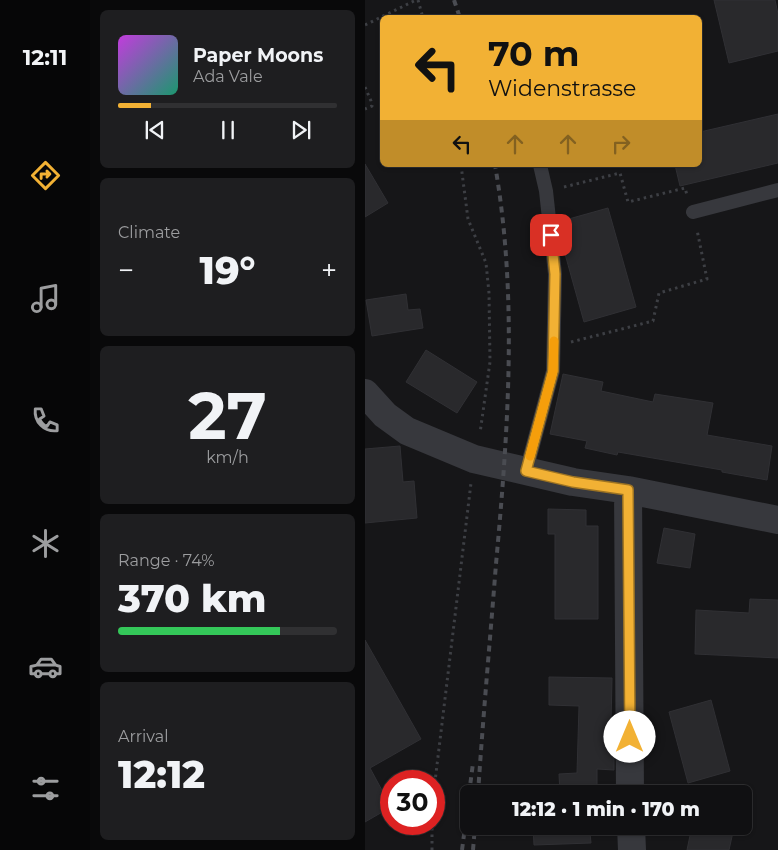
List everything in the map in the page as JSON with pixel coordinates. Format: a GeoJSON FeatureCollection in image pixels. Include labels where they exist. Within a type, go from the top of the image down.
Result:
{"type":"FeatureCollection","features":[{"type":"Feature","properties":{"kind":"street"},"geometry":{"type":"LineString","coordinates":[[365,393],[385,415],[407,431],[474,459],[573,482],[628,490],[778,520]]}},
{"type":"Feature","properties":{"kind":"street"},"geometry":{"type":"LineString","coordinates":[[628,490],[630,785]]}},
{"type":"Feature","properties":{"kind":"street"},"geometry":{"type":"LineString","coordinates":[[631,835],[632,850]]}},
{"type":"Feature","properties":{"kind":"lane"},"geometry":{"type":"LineString","coordinates":[[526,471],[553,371],[555,274],[546,191],[540,167]]}},
{"type":"Feature","properties":{"kind":"lane"},"geometry":{"type":"LineString","coordinates":[[693,212],[778,190]]}},
{"type":"Feature","properties":{"kind":"path"},"geometry":{"type":"LineString","coordinates":[[386,15],[417,0],[422,15]]}},
{"type":"Feature","properties":{"kind":"path"},"geometry":{"type":"LineString","coordinates":[[365,25],[380,18]]}},
{"type":"Feature","properties":{"kind":"path"},"geometry":{"type":"LineString","coordinates":[[365,87],[372,106],[365,109]]}},
{"type":"Feature","properties":{"kind":"path"},"geometry":{"type":"LineString","coordinates":[[436,770],[474,459],[481,429],[490,362],[489,293],[486,263],[468,219],[461,167]]}},
{"type":"Feature","properties":{"kind":"path"},"geometry":{"type":"LineString","coordinates":[[546,191],[620,173],[628,202],[663,193]]}},
{"type":"Feature","properties":{"kind":"path"},"geometry":{"type":"LineString","coordinates":[[554,347],[653,321],[659,293],[707,279],[693,212]]}},
{"type":"Feature","properties":{"kind":"path"},"geometry":{"type":"LineString","coordinates":[[432,835],[432,850]]}},
{"type":"Feature","properties":{"kind":"building"},"geometry":{"type":"Polygon","coordinates":[[[714,0],[775,0],[778,14],[778,51],[729,63],[714,0]]]}},
{"type":"Feature","properties":{"kind":"building"},"geometry":{"type":"Polygon","coordinates":[[[778,114],[778,163],[680,186],[675,167],[702,167],[702,132],[778,114]]]}},
{"type":"Feature","properties":{"kind":"building"},"geometry":{"type":"Polygon","coordinates":[[[365,164],[388,203],[365,217],[365,164]]]}},
{"type":"Feature","properties":{"kind":"building"},"geometry":{"type":"Polygon","coordinates":[[[608,208],[636,307],[584,322],[560,236],[558,222],[608,208]]]}},
{"type":"Feature","properties":{"kind":"building"},"geometry":{"type":"Polygon","coordinates":[[[406,294],[408,310],[420,309],[423,328],[372,336],[366,300],[406,294]]]}},
{"type":"Feature","properties":{"kind":"building"},"geometry":{"type":"Polygon","coordinates":[[[426,350],[477,382],[457,413],[406,382],[426,350]]]}},
{"type":"Feature","properties":{"kind":"building"},"geometry":{"type":"Polygon","coordinates":[[[563,374],[603,382],[601,391],[653,402],[655,394],[713,403],[707,435],[772,446],[767,480],[722,472],[722,470],[618,452],[617,455],[585,448],[587,441],[550,434],[563,374]]]}},
{"type":"Feature","properties":{"kind":"building"},"geometry":{"type":"Polygon","coordinates":[[[400,446],[403,482],[414,481],[417,518],[365,523],[365,449],[400,446]]]}},
{"type":"Feature","properties":{"kind":"building"},"geometry":{"type":"Polygon","coordinates":[[[548,509],[586,510],[586,526],[598,526],[598,619],[555,619],[555,534],[548,534],[548,509]]]}},
{"type":"Feature","properties":{"kind":"building"},"geometry":{"type":"Polygon","coordinates":[[[664,528],[695,534],[690,568],[657,563],[664,528]]]}},
{"type":"Feature","properties":{"kind":"building"},"geometry":{"type":"Polygon","coordinates":[[[750,599],[778,600],[778,658],[695,654],[696,610],[749,613],[750,599]]]}},
{"type":"Feature","properties":{"kind":"building"},"geometry":{"type":"Polygon","coordinates":[[[365,640],[421,739],[370,768],[380,787],[380,813],[365,822],[365,640]]]}},
{"type":"Feature","properties":{"kind":"building"},"geometry":{"type":"Polygon","coordinates":[[[549,677],[612,678],[611,724],[614,724],[614,770],[597,769],[597,785],[560,785],[559,774],[577,773],[579,706],[549,705],[549,677]]]}},
{"type":"Feature","properties":{"kind":"building"},"geometry":{"type":"Polygon","coordinates":[[[711,700],[730,771],[688,783],[669,712],[711,700]]]}},
{"type":"Feature","properties":{"kind":"building"},"geometry":{"type":"Polygon","coordinates":[[[533,835],[590,835],[591,843],[534,845],[533,835]]]}},
{"type":"Feature","properties":{"kind":"building"},"geometry":{"type":"Polygon","coordinates":[[[690,835],[732,835],[729,850],[687,850],[690,835]]]}},
{"type":"Feature","properties":{"kind":"railway"},"geometry":{"type":"LineString","coordinates":[[454,0],[459,15]]}},
{"type":"Feature","properties":{"kind":"railway"},"geometry":{"type":"LineString","coordinates":[[479,785],[504,464],[509,364],[507,264],[495,167]]}},
{"type":"Feature","properties":{"kind":"railway"},"geometry":{"type":"LineString","coordinates":[[470,785],[473,763]]}},
{"type":"Feature","properties":{"kind":"railway"},"geometry":{"type":"LineString","coordinates":[[462,850],[464,835]]}},
{"type":"Feature","properties":{"kind":"railway"},"geometry":{"type":"LineString","coordinates":[[473,850],[474,835]]}},
{"type":"Feature","properties":{"kind":"slow traffic"},"geometry":{"type":"LineString","coordinates":[[530,456],[543,414],[553,371],[554,341]]}},
{"type":"Feature","properties":{"kind":"route"},"geometry":{"type":"LineString","coordinates":[[551,235],[555,274],[553,371],[543,414],[526,471],[573,482],[628,490],[630,737]]}}]}
